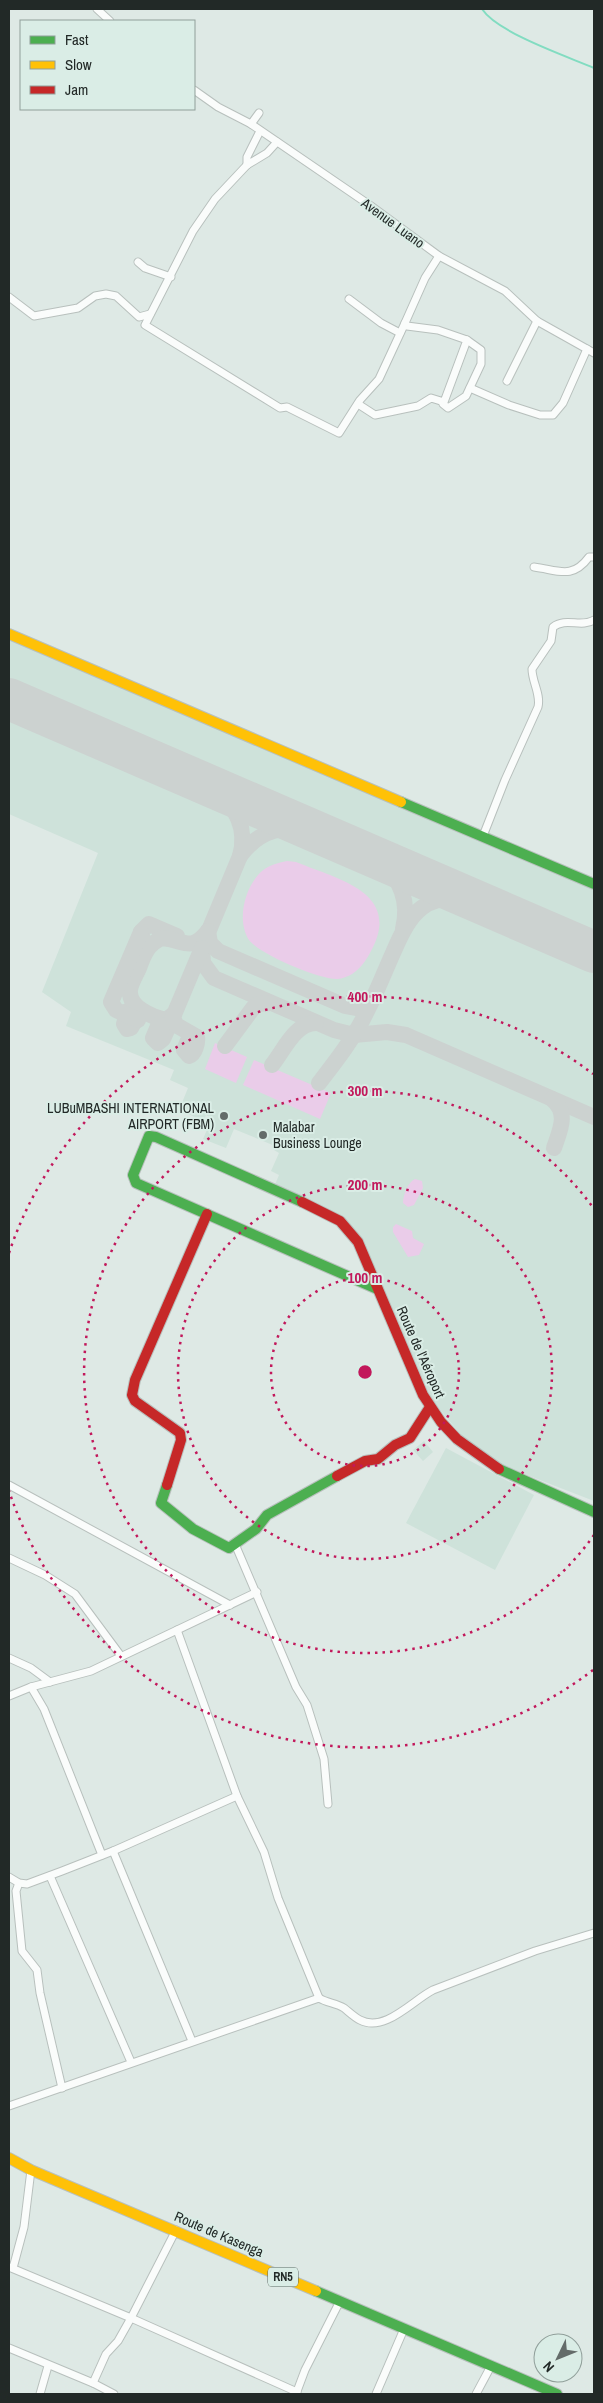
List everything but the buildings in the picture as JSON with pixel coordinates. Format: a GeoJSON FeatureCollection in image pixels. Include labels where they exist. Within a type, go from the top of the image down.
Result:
{"type":"FeatureCollection","features":[{"type":"Feature","properties":{"kind":"main road"},"geometry":{"type":"LineString","coordinates":[[9,634],[594,884]]}},
{"type":"Feature","properties":{"kind":"main road","name":"Route de l'Aéroport"},"geometry":{"type":"LineString","coordinates":[[207,1214],[134,1181],[133,1175],[151,1135],[340,1221],[358,1242],[430,1407],[457,1439],[494,1467],[594,1512]]}},
{"type":"Feature","properties":{"kind":"main road"},"geometry":{"type":"LineString","coordinates":[[377,1289],[207,1214],[135,1380],[132,1395],[135,1400],[177,1431],[181,1437],[160,1503],[194,1532],[229,1548],[256,1529],[267,1515],[289,1501],[365,1461],[378,1459],[395,1446],[410,1438],[430,1407]]}},
{"type":"Feature","properties":{"kind":"main road","name":"Route de Kasenga"},"geometry":{"type":"LineString","coordinates":[[9,2158],[31,2170],[176,2230],[557,2394]]}},
{"type":"Feature","properties":{"kind":"street"},"geometry":{"type":"LineString","coordinates":[[97,9],[109,20]]}},
{"type":"Feature","properties":{"kind":"street","name":"Avenue Luano"},"geometry":{"type":"LineString","coordinates":[[195,91],[213,104],[251,124],[260,132],[371,206],[439,256],[506,291],[538,321],[591,351]]}},
{"type":"Feature","properties":{"kind":"street"},"geometry":{"type":"LineString","coordinates":[[251,124],[259,113]]}},
{"type":"Feature","properties":{"kind":"street"},"geometry":{"type":"LineString","coordinates":[[247,165],[247,157],[260,132]]}},
{"type":"Feature","properties":{"kind":"street"},"geometry":{"type":"LineString","coordinates":[[276,142],[267,153],[247,165],[222,190],[198,223],[145,325],[150,330],[280,408],[287,407],[339,433],[358,404],[379,379],[419,289],[439,256]]}},
{"type":"Feature","properties":{"kind":"street"},"geometry":{"type":"LineString","coordinates":[[138,262],[145,268],[171,277]]}},
{"type":"Feature","properties":{"kind":"street"},"geometry":{"type":"LineString","coordinates":[[9,297],[34,316],[78,308],[94,296],[106,294],[116,296],[139,317],[150,314]]}},
{"type":"Feature","properties":{"kind":"street"},"geometry":{"type":"LineString","coordinates":[[349,299],[381,323],[400,333]]}},
{"type":"Feature","properties":{"kind":"street"},"geometry":{"type":"LineString","coordinates":[[506,381],[538,321]]}},
{"type":"Feature","properties":{"kind":"street"},"geometry":{"type":"LineString","coordinates":[[358,404],[376,415],[418,406],[431,398],[443,404],[446,408],[452,407],[465,398],[482,358],[480,347],[467,340],[438,330],[407,326],[405,323]]}},
{"type":"Feature","properties":{"kind":"street"},"geometry":{"type":"LineString","coordinates":[[443,404],[467,340]]}},
{"type":"Feature","properties":{"kind":"street"},"geometry":{"type":"LineString","coordinates":[[470,388],[540,415],[553,415],[563,403],[591,351]]}},
{"type":"Feature","properties":{"kind":"street"},"geometry":{"type":"LineString","coordinates":[[534,567],[574,572],[589,557],[594,557]]}},
{"type":"Feature","properties":{"kind":"street"},"geometry":{"type":"LineString","coordinates":[[483,836],[502,787],[538,707],[539,698],[534,686],[532,669],[551,641],[553,627],[562,622],[588,623],[594,620]]}},
{"type":"Feature","properties":{"kind":"street"},"geometry":{"type":"LineString","coordinates":[[9,1485],[230,1605]]}},
{"type":"Feature","properties":{"kind":"street"},"geometry":{"type":"LineString","coordinates":[[235,1544],[257,1592],[280,1652],[309,1713],[324,1760],[328,1804]]}},
{"type":"Feature","properties":{"kind":"street"},"geometry":{"type":"LineString","coordinates":[[9,1558],[45,1575],[75,1594],[121,1656]]}},
{"type":"Feature","properties":{"kind":"street"},"geometry":{"type":"LineString","coordinates":[[9,1696],[31,1687],[91,1671],[257,1592]]}},
{"type":"Feature","properties":{"kind":"street"},"geometry":{"type":"LineString","coordinates":[[177,1630],[237,1796],[264,1852],[278,1898],[319,1998],[330,2005],[344,2008],[360,2020],[377,2022],[399,2013],[422,1995],[433,1990],[535,1951],[594,1933]]}},
{"type":"Feature","properties":{"kind":"street"},"geometry":{"type":"LineString","coordinates":[[9,1658],[31,1668],[50,1682]]}},
{"type":"Feature","properties":{"kind":"street"},"geometry":{"type":"LineString","coordinates":[[31,1687],[44,1709],[102,1855]]}},
{"type":"Feature","properties":{"kind":"street"},"geometry":{"type":"LineString","coordinates":[[9,1877],[19,1883],[27,1884],[50,1876],[113,1851],[237,1796]]}},
{"type":"Feature","properties":{"kind":"street"},"geometry":{"type":"LineString","coordinates":[[113,1851],[192,2041]]}},
{"type":"Feature","properties":{"kind":"street"},"geometry":{"type":"LineString","coordinates":[[50,1876],[131,2062]]}},
{"type":"Feature","properties":{"kind":"street"},"geometry":{"type":"LineString","coordinates":[[19,1883],[16,1891],[21,1944],[25,1955],[37,1970],[40,1993],[62,2088]]}},
{"type":"Feature","properties":{"kind":"street"},"geometry":{"type":"LineString","coordinates":[[9,2106],[319,1998]]}},
{"type":"Feature","properties":{"kind":"street"},"geometry":{"type":"LineString","coordinates":[[31,2170],[24,2227],[11,2268],[131,2318],[296,2393],[305,2370],[340,2301]]}},
{"type":"Feature","properties":{"kind":"street"},"geometry":{"type":"LineString","coordinates":[[93,2384],[106,2354],[118,2341],[131,2318],[176,2230]]}},
{"type":"Feature","properties":{"kind":"street"},"geometry":{"type":"LineString","coordinates":[[376,2394],[404,2329]]}},
{"type":"Feature","properties":{"kind":"street"},"geometry":{"type":"LineString","coordinates":[[9,2348],[114,2394]]}},
{"type":"Feature","properties":{"kind":"street"},"geometry":{"type":"LineString","coordinates":[[40,2394],[48,2366]]}},
{"type":"Feature","properties":{"kind":"street"},"geometry":{"type":"LineString","coordinates":[[476,2394],[491,2366]]}},
{"type":"Feature","properties":{"kind":"shaded area"},"geometry":{"type":"Polygon","coordinates":[[[9,637],[482,839],[594,890],[594,1501],[509,1468],[478,1450],[461,1435],[429,1396],[416,1372],[363,1240],[346,1221],[274,1187],[279,1175],[271,1171],[279,1153],[274,1150],[275,1146],[234,1129],[226,1148],[203,1139],[212,1118],[206,1115],[204,1121],[179,1110],[188,1088],[170,1080],[174,1070],[66,1026],[71,1012],[42,992],[98,853],[9,814],[9,637]]]}},
{"type":"Feature","properties":{"kind":"shaded area"},"geometry":{"type":"Polygon","coordinates":[[[287,861],[296,862],[346,882],[361,891],[372,901],[379,915],[379,931],[365,961],[358,970],[349,976],[338,979],[329,978],[305,971],[277,959],[255,946],[249,940],[243,923],[243,913],[244,904],[251,885],[256,877],[265,869],[274,864],[287,861]]]}},
{"type":"Feature","properties":{"kind":"shaded area"},"geometry":{"type":"Polygon","coordinates":[[[215,1043],[247,1057],[236,1083],[205,1069],[215,1043]]]}},
{"type":"Feature","properties":{"kind":"shaded area"},"geometry":{"type":"Polygon","coordinates":[[[254,1060],[331,1093],[320,1119],[243,1085],[254,1060]]]}},
{"type":"Feature","properties":{"kind":"shaded area"},"geometry":{"type":"Polygon","coordinates":[[[415,1179],[422,1181],[423,1188],[414,1205],[408,1207],[403,1203],[404,1196],[406,1189],[415,1179]]]}},
{"type":"Feature","properties":{"kind":"shaded area"},"geometry":{"type":"Polygon","coordinates":[[[396,1224],[412,1231],[413,1238],[424,1244],[419,1255],[408,1257],[393,1232],[393,1227],[396,1224]]]}},
{"type":"Feature","properties":{"kind":"shaded area"},"geometry":{"type":"Polygon","coordinates":[[[424,1441],[433,1452],[423,1461],[413,1450],[424,1441]]]}},
{"type":"Feature","properties":{"kind":"shaded area"},"geometry":{"type":"Polygon","coordinates":[[[446,1448],[534,1495],[495,1570],[406,1523],[446,1448]]]}},
{"type":"Feature","properties":{"kind":"waterway"},"geometry":{"type":"LineString","coordinates":[[482,9],[502,27],[517,35],[594,68]]}},
{"type":"Feature","properties":{"kind":"taxiway"},"geometry":{"type":"LineString","coordinates":[[216,788],[234,810],[241,827],[242,846],[240,856]]}},
{"type":"Feature","properties":{"kind":"taxiway"},"geometry":{"type":"LineString","coordinates":[[316,832],[294,829],[274,831],[256,840],[240,856],[202,947],[203,963],[214,978],[334,1030],[354,1035],[387,1032],[406,1035],[594,1117]]}},
{"type":"Feature","properties":{"kind":"taxiway"},"geometry":{"type":"LineString","coordinates":[[382,860],[394,876],[402,892],[405,909],[403,929]]}},
{"type":"Feature","properties":{"kind":"taxiway"},"geometry":{"type":"LineString","coordinates":[[319,1083],[356,1031],[400,938],[414,915],[422,907],[444,899],[476,901]]}},
{"type":"Feature","properties":{"kind":"taxiway"},"geometry":{"type":"LineString","coordinates":[[143,940],[141,932],[149,924],[177,936]]}},
{"type":"Feature","properties":{"kind":"taxiway"},"geometry":{"type":"LineString","coordinates":[[208,931],[210,943],[218,951],[345,1006],[361,1009],[372,1000]]}},
{"type":"Feature","properties":{"kind":"taxiway"},"geometry":{"type":"LineString","coordinates":[[174,1014],[166,1020],[142,1010],[130,996],[132,981],[147,950],[157,940],[162,938],[170,939],[187,944],[196,942],[208,931]]}},
{"type":"Feature","properties":{"kind":"taxiway"},"geometry":{"type":"LineString","coordinates":[[138,1020],[116,1010],[111,1002],[141,932]]}},
{"type":"Feature","properties":{"kind":"taxiway"},"geometry":{"type":"LineString","coordinates":[[189,1038],[184,1050],[189,1056],[196,1048],[197,1037],[176,1025],[173,1017],[202,948]]}},
{"type":"Feature","properties":{"kind":"taxiway"},"geometry":{"type":"LineString","coordinates":[[225,1046],[253,1008],[258,1004],[270,1003]]}},
{"type":"Feature","properties":{"kind":"taxiway"},"geometry":{"type":"LineString","coordinates":[[129,1010],[124,1024],[127,1029],[131,1028],[138,1015],[142,1013]]}},
{"type":"Feature","properties":{"kind":"taxiway"},"geometry":{"type":"LineString","coordinates":[[159,1024],[153,1038],[158,1043],[163,1039],[173,1017]]}},
{"type":"Feature","properties":{"kind":"taxiway"},"geometry":{"type":"LineString","coordinates":[[272,1065],[296,1032],[302,1027],[316,1023]]}},
{"type":"Feature","properties":{"kind":"taxiway"},"geometry":{"type":"LineString","coordinates":[[552,1099],[557,1104],[562,1116],[554,1148]]}},
{"type":"Feature","properties":{"kind":"runway"},"geometry":{"type":"LineString","coordinates":[[9,699],[594,952]]}},
{"type":"Feature","properties":{"kind":"traffic: fast"},"geometry":{"type":"LineString","coordinates":[[401,802],[594,884]]}},
{"type":"Feature","properties":{"kind":"traffic: fast"},"geometry":{"type":"LineString","coordinates":[[302,1202],[156,1137],[149,1136],[133,1175],[136,1183],[377,1289]]}},
{"type":"Feature","properties":{"kind":"traffic: fast"},"geometry":{"type":"LineString","coordinates":[[499,1469],[594,1512]]}},
{"type":"Feature","properties":{"kind":"traffic: fast"},"geometry":{"type":"LineString","coordinates":[[167,1485],[161,1503],[193,1529],[229,1548],[256,1529],[267,1515],[337,1476]]}},
{"type":"Feature","properties":{"kind":"traffic: fast"},"geometry":{"type":"LineString","coordinates":[[316,2291],[557,2394]]}},
{"type":"Feature","properties":{"kind":"traffic: slow"},"geometry":{"type":"LineString","coordinates":[[9,634],[401,802]]}},
{"type":"Feature","properties":{"kind":"traffic: slow"},"geometry":{"type":"LineString","coordinates":[[9,2158],[31,2170],[316,2291]]}},
{"type":"Feature","properties":{"kind":"traffic: jam"},"geometry":{"type":"LineString","coordinates":[[302,1202],[340,1221],[358,1242],[423,1395],[441,1422],[457,1439],[499,1469]]}},
{"type":"Feature","properties":{"kind":"traffic: jam"},"geometry":{"type":"LineString","coordinates":[[167,1485],[181,1440],[180,1433],[135,1401],[132,1395],[135,1380],[207,1214]]}},
{"type":"Feature","properties":{"kind":"traffic: jam"},"geometry":{"type":"LineString","coordinates":[[337,1476],[365,1461],[378,1459],[395,1445],[410,1438],[430,1407]]}},
{"type":"Feature","properties":{"kind":"place","name":"LUBuMBASHI INTERNATIONAL AIRPORT (FBM)"},"geometry":{"type":"Point","coordinates":[224,1116]}},
{"type":"Feature","properties":{"kind":"place","name":"Malabar Business Lounge"},"geometry":{"type":"Point","coordinates":[263,1135]}}]}
